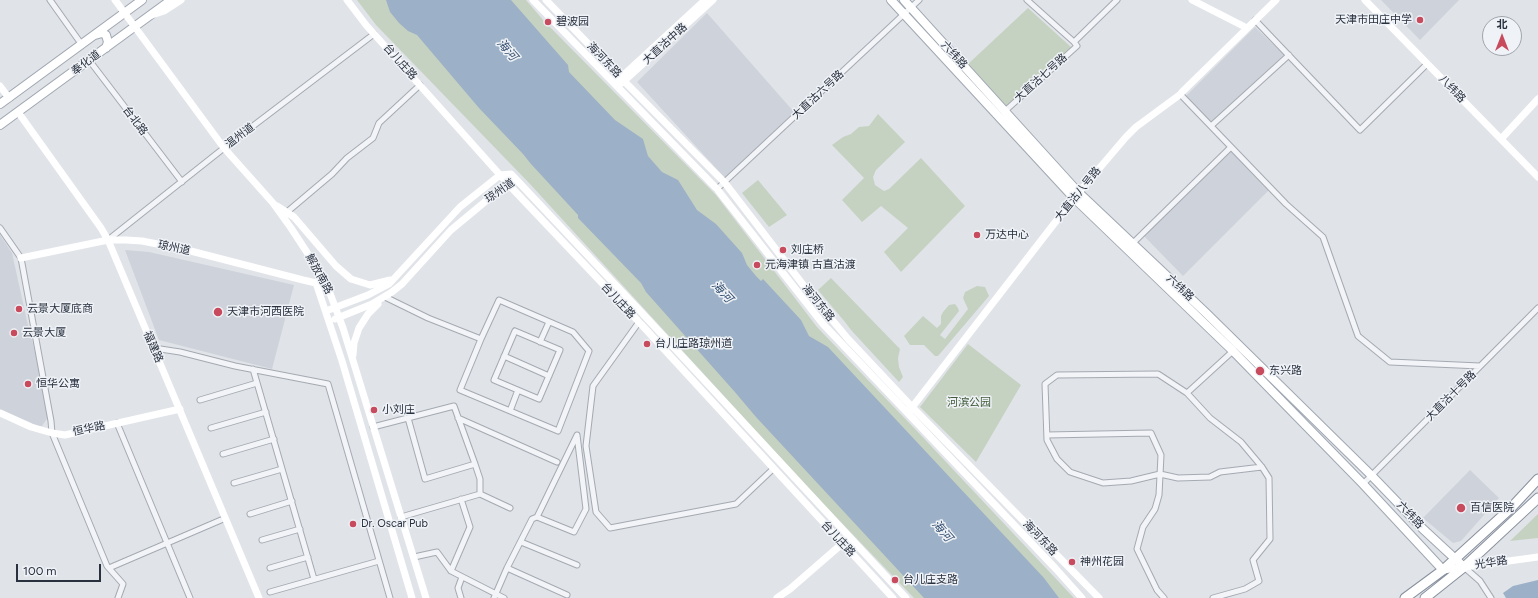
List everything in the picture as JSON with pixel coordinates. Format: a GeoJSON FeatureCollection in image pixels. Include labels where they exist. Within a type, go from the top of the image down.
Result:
{"type":"FeatureCollection","features":[{"type":"Feature","properties":{"kind":"highway"},"geometry":{"type":"LineString","coordinates":[[1405,598],[1443,570],[1511,508],[1538,479]]}},
{"type":"Feature","properties":{"kind":"highway"},"geometry":{"type":"LineString","coordinates":[[1424,598],[1464,567],[1538,498]]}},
{"type":"Feature","properties":{"kind":"main road","name":"奉化道"},"geometry":{"type":"LineString","coordinates":[[0,104],[142,0]]}},
{"type":"Feature","properties":{"kind":"main road","name":"奉化道"},"geometry":{"type":"LineString","coordinates":[[0,125],[106,48],[144,18],[171,0]]}},
{"type":"Feature","properties":{"kind":"main road","name":"六纬路"},"geometry":{"type":"LineString","coordinates":[[891,0],[1077,195],[1233,350],[1363,484],[1443,570]]}},
{"type":"Feature","properties":{"kind":"main road","name":"六纬路"},"geometry":{"type":"LineString","coordinates":[[904,0],[1005,111],[1077,195],[1133,243],[1206,312],[1464,567]]}},
{"type":"Feature","properties":{"kind":"main road"},"geometry":{"type":"LineString","coordinates":[[95,35],[102,33],[106,35],[108,42],[106,48]]}},
{"type":"Feature","properties":{"kind":"street"},"geometry":{"type":"LineString","coordinates":[[50,0],[82,45]]}},
{"type":"Feature","properties":{"kind":"street","name":"解放南路"},"geometry":{"type":"LineString","coordinates":[[116,0],[124,13],[224,148],[273,204],[291,228],[324,280],[340,318],[426,598]]}},
{"type":"Feature","properties":{"kind":"street"},"geometry":{"type":"LineString","coordinates":[[144,18],[164,11],[181,0]]}},
{"type":"Feature","properties":{"kind":"street","name":"台儿庄路"},"geometry":{"type":"LineString","coordinates":[[347,0],[374,34],[509,185],[893,598]]}},
{"type":"Feature","properties":{"kind":"street","name":"海河东路"},"geometry":{"type":"LineString","coordinates":[[533,0],[615,86],[717,189],[823,324],[1099,598]]}},
{"type":"Feature","properties":{"kind":"street","name":"海河东路"},"geometry":{"type":"LineString","coordinates":[[546,0],[725,183],[832,321],[909,410],[1082,598]]}},
{"type":"Feature","properties":{"kind":"street","name":"大直沽中路"},"geometry":{"type":"LineString","coordinates":[[615,86],[705,0]]}},
{"type":"Feature","properties":{"kind":"street","name":"大直沽中路"},"geometry":{"type":"LineString","coordinates":[[622,79],[713,0]]}},
{"type":"Feature","properties":{"kind":"street","name":"大直沽六号路"},"geometry":{"type":"LineString","coordinates":[[717,189],[919,0]]}},
{"type":"Feature","properties":{"kind":"street"},"geometry":{"type":"LineString","coordinates":[[1027,0],[1075,44]]}},
{"type":"Feature","properties":{"kind":"street","name":"大直沽七号路"},"geometry":{"type":"LineString","coordinates":[[1005,111],[1075,44],[1116,0]]}},
{"type":"Feature","properties":{"kind":"street"},"geometry":{"type":"LineString","coordinates":[[1192,0],[1247,28]]}},
{"type":"Feature","properties":{"kind":"street","name":"大直沽八号路"},"geometry":{"type":"LineString","coordinates":[[909,410],[1077,195],[1136,126],[1180,94],[1276,0]]}},
{"type":"Feature","properties":{"kind":"street","name":"八纬路"},"geometry":{"type":"LineString","coordinates":[[1365,0],[1538,177]]}},
{"type":"Feature","properties":{"kind":"street"},"geometry":{"type":"LineString","coordinates":[[1255,20],[1360,130],[1427,64]]}},
{"type":"Feature","properties":{"kind":"street","name":"温州道"},"geometry":{"type":"LineString","coordinates":[[108,240],[224,148],[374,34]]}},
{"type":"Feature","properties":{"kind":"street"},"geometry":{"type":"LineString","coordinates":[[1211,126],[1289,55]]}},
{"type":"Feature","properties":{"kind":"street","name":"台北路"},"geometry":{"type":"LineString","coordinates":[[89,60],[182,182]]}},
{"type":"Feature","properties":{"kind":"street"},"geometry":{"type":"LineString","coordinates":[[287,212],[332,174],[347,158],[372,138],[379,123],[420,85]]}},
{"type":"Feature","properties":{"kind":"street"},"geometry":{"type":"LineString","coordinates":[[0,86],[8,98]]}},
{"type":"Feature","properties":{"kind":"street"},"geometry":{"type":"LineString","coordinates":[[1180,94],[1286,204],[1323,237],[1358,336],[1390,362],[1480,366]]}},
{"type":"Feature","properties":{"kind":"street"},"geometry":{"type":"LineString","coordinates":[[1501,139],[1538,99]]}},
{"type":"Feature","properties":{"kind":"street","name":"福建路"},"geometry":{"type":"LineString","coordinates":[[18,112],[108,240],[259,598]]}},
{"type":"Feature","properties":{"kind":"street"},"geometry":{"type":"LineString","coordinates":[[1133,243],[1231,147]]}},
{"type":"Feature","properties":{"kind":"street","name":"琼州道"},"geometry":{"type":"LineString","coordinates":[[326,311],[384,287],[396,278],[430,238],[460,207],[500,175],[511,174],[518,181],[492,196],[451,230],[402,284],[385,297],[340,318],[330,321]]}},
{"type":"Feature","properties":{"kind":"street","name":"台儿庄路"},"geometry":{"type":"LineString","coordinates":[[518,181],[906,598]]}},
{"type":"Feature","properties":{"kind":"street"},"geometry":{"type":"LineString","coordinates":[[273,204],[287,212],[299,222],[336,266],[351,279],[370,285],[396,278]]}},
{"type":"Feature","properties":{"kind":"street"},"geometry":{"type":"LineString","coordinates":[[0,228],[21,258],[52,433],[109,568],[123,584],[118,598]]}},
{"type":"Feature","properties":{"kind":"street","name":"琼州道"},"geometry":{"type":"LineString","coordinates":[[21,258],[108,240],[142,241],[316,283]]}},
{"type":"Feature","properties":{"kind":"street"},"geometry":{"type":"LineString","coordinates":[[316,283],[324,280]]}},
{"type":"Feature","properties":{"kind":"street","name":"解放南路"},"geometry":{"type":"LineString","coordinates":[[316,283],[330,321],[412,598]]}},
{"type":"Feature","properties":{"kind":"street"},"geometry":{"type":"LineString","coordinates":[[353,362],[353,347],[359,328],[368,314],[385,297],[428,318],[481,339]]}},
{"type":"Feature","properties":{"kind":"street"},"geometry":{"type":"LineString","coordinates":[[499,300],[549,322],[573,332],[590,351],[558,431],[460,390],[499,300]]}},
{"type":"Feature","properties":{"kind":"street","name":"大直沽十号路"},"geometry":{"type":"LineString","coordinates":[[1363,484],[1538,308]]}},
{"type":"Feature","properties":{"kind":"street"},"geometry":{"type":"LineString","coordinates":[[540,342],[549,322]]}},
{"type":"Feature","properties":{"kind":"street"},"geometry":{"type":"LineString","coordinates":[[638,322],[593,386],[586,446],[596,512],[610,528],[736,504],[773,469]]}},
{"type":"Feature","properties":{"kind":"street"},"geometry":{"type":"LineString","coordinates":[[515,331],[560,350],[539,399],[494,380],[504,356],[515,331]]}},
{"type":"Feature","properties":{"kind":"street"},"geometry":{"type":"LineString","coordinates":[[154,348],[180,352],[254,370],[328,384],[390,598]]}},
{"type":"Feature","properties":{"kind":"street"},"geometry":{"type":"LineString","coordinates":[[1187,393],[1233,350]]}},
{"type":"Feature","properties":{"kind":"street"},"geometry":{"type":"LineString","coordinates":[[504,356],[549,376]]}},
{"type":"Feature","properties":{"kind":"street"},"geometry":{"type":"LineString","coordinates":[[254,370],[314,579]]}},
{"type":"Feature","properties":{"kind":"street"},"geometry":{"type":"LineString","coordinates":[[1213,598],[1245,589],[1259,582],[1253,560],[1270,539],[1269,478],[1262,466],[1241,442],[1210,418],[1187,393],[1158,374],[1057,375],[1045,384],[1047,440],[1057,460],[1070,472],[1102,483],[1131,481],[1160,474],[1178,478],[1210,477],[1220,472],[1262,466]]}},
{"type":"Feature","properties":{"kind":"street"},"geometry":{"type":"LineString","coordinates":[[200,400],[257,383]]}},
{"type":"Feature","properties":{"kind":"street"},"geometry":{"type":"LineString","coordinates":[[510,411],[518,390]]}},
{"type":"Feature","properties":{"kind":"street"},"geometry":{"type":"LineString","coordinates":[[373,427],[454,406],[480,480],[480,494]]}},
{"type":"Feature","properties":{"kind":"street","name":"恒华路"},"geometry":{"type":"LineString","coordinates":[[0,413],[32,427],[52,433],[64,434],[180,409]]}},
{"type":"Feature","properties":{"kind":"street"},"geometry":{"type":"LineString","coordinates":[[210,428],[266,412]]}},
{"type":"Feature","properties":{"kind":"street"},"geometry":{"type":"LineString","coordinates":[[408,418],[425,479],[475,464]]}},
{"type":"Feature","properties":{"kind":"street"},"geometry":{"type":"LineString","coordinates":[[458,418],[557,462]]}},
{"type":"Feature","properties":{"kind":"street"},"geometry":{"type":"LineString","coordinates":[[117,423],[190,598]]}},
{"type":"Feature","properties":{"kind":"street"},"geometry":{"type":"LineString","coordinates":[[1047,434],[1151,433],[1161,455],[1159,495],[1156,509],[1143,527],[1137,550],[1157,590],[1164,598]]}},
{"type":"Feature","properties":{"kind":"street"},"geometry":{"type":"LineString","coordinates":[[495,596],[507,568],[532,519],[538,518],[574,532],[586,509],[577,436],[538,518]]}},
{"type":"Feature","properties":{"kind":"street"},"geometry":{"type":"LineString","coordinates":[[223,454],[274,439]]}},
{"type":"Feature","properties":{"kind":"street"},"geometry":{"type":"LineString","coordinates":[[234,483],[282,469]]}},
{"type":"Feature","properties":{"kind":"street"},"geometry":{"type":"LineString","coordinates":[[401,517],[480,494],[510,508]]}},
{"type":"Feature","properties":{"kind":"street"},"geometry":{"type":"LineString","coordinates":[[451,571],[470,527],[461,499]]}},
{"type":"Feature","properties":{"kind":"street"},"geometry":{"type":"LineString","coordinates":[[250,514],[292,501]]}},
{"type":"Feature","properties":{"kind":"street"},"geometry":{"type":"LineString","coordinates":[[109,568],[221,520]]}},
{"type":"Feature","properties":{"kind":"street"},"geometry":{"type":"LineString","coordinates":[[262,540],[300,529]]}},
{"type":"Feature","properties":{"kind":"street"},"geometry":{"type":"LineString","coordinates":[[520,542],[577,565]]}},
{"type":"Feature","properties":{"kind":"street"},"geometry":{"type":"LineString","coordinates":[[777,598],[790,590],[843,544]]}},
{"type":"Feature","properties":{"kind":"street"},"geometry":{"type":"LineString","coordinates":[[414,557],[437,552],[451,571],[495,596],[504,598]]}},
{"type":"Feature","properties":{"kind":"street"},"geometry":{"type":"LineString","coordinates":[[270,568],[308,556]]}},
{"type":"Feature","properties":{"kind":"street","name":"光华路"},"geometry":{"type":"LineString","coordinates":[[1443,570],[1538,557]]}},
{"type":"Feature","properties":{"kind":"street"},"geometry":{"type":"LineString","coordinates":[[270,592],[379,561]]}},
{"type":"Feature","properties":{"kind":"street"},"geometry":{"type":"LineString","coordinates":[[1464,567],[1480,581],[1490,597]]}},
{"type":"Feature","properties":{"kind":"street"},"geometry":{"type":"LineString","coordinates":[[507,568],[567,594]]}},
{"type":"Feature","properties":{"kind":"street"},"geometry":{"type":"LineString","coordinates":[[461,598],[458,588],[462,577]]}},
{"type":"Feature","properties":{"kind":"shaded area","name":"天津市田庄中学"},"geometry":{"type":"Polygon","coordinates":[[[1381,0],[1459,0],[1420,40],[1381,0]]]}},
{"type":"Feature","properties":{"kind":"shaded area"},"geometry":{"type":"Polygon","coordinates":[[[707,13],[794,112],[725,178],[637,82],[707,13]]]}},
{"type":"Feature","properties":{"kind":"shaded area"},"geometry":{"type":"Polygon","coordinates":[[[1255,27],[1284,55],[1210,123],[1185,97],[1255,27]]]}},
{"type":"Feature","properties":{"kind":"shaded area"},"geometry":{"type":"Polygon","coordinates":[[[1230,150],[1269,190],[1183,276],[1144,236],[1230,150]]]}},
{"type":"Feature","properties":{"kind":"shaded area"},"geometry":{"type":"Polygon","coordinates":[[[0,235],[12,253],[41,375],[48,417],[42,426],[38,426],[0,409],[0,235]]]}},
{"type":"Feature","properties":{"kind":"shaded area","name":"天津市河西医院"},"geometry":{"type":"Polygon","coordinates":[[[125,250],[149,252],[294,285],[272,369],[159,340],[125,250]]]}},
{"type":"Feature","properties":{"kind":"shaded area","name":"百信医院"},"geometry":{"type":"Polygon","coordinates":[[[1470,470],[1499,498],[1461,541],[1453,543],[1423,518],[1470,470]]]}},
{"type":"Feature","properties":{"kind":"green space"},"geometry":{"type":"Polygon","coordinates":[[[357,0],[526,0],[544,21],[716,195],[817,327],[1074,598],[914,598],[808,488],[530,184],[376,25],[357,0]]]}},
{"type":"Feature","properties":{"kind":"green space"},"geometry":{"type":"Polygon","coordinates":[[[1028,8],[1071,47],[1006,106],[967,65],[1028,8]]]}},
{"type":"Feature","properties":{"kind":"green space"},"geometry":{"type":"Polygon","coordinates":[[[878,114],[905,142],[876,170],[873,177],[875,185],[884,191],[889,189],[921,158],[965,206],[901,272],[884,252],[908,228],[881,206],[862,222],[842,200],[864,178],[832,145],[843,137],[851,134],[859,127],[869,126],[878,114]]]}},
{"type":"Feature","properties":{"kind":"green space"},"geometry":{"type":"Polygon","coordinates":[[[758,180],[787,215],[769,227],[742,193],[758,180]]]}},
{"type":"Feature","properties":{"kind":"green space"},"geometry":{"type":"Polygon","coordinates":[[[831,278],[900,349],[898,358],[899,367],[903,377],[899,382],[851,330],[818,290],[831,278]]]}},
{"type":"Feature","properties":{"kind":"green space"},"geometry":{"type":"Polygon","coordinates":[[[977,286],[985,287],[989,296],[938,356],[935,356],[924,345],[910,345],[904,336],[923,316],[937,328],[941,324],[941,316],[943,312],[949,305],[955,304],[959,311],[940,335],[945,339],[968,309],[963,298],[965,292],[977,286]]]}},
{"type":"Feature","properties":{"kind":"green space","name":"河滨公园"},"geometry":{"type":"Polygon","coordinates":[[[968,344],[1021,385],[976,462],[920,407],[968,344]]]}},
{"type":"Feature","properties":{"kind":"green space"},"geometry":{"type":"Polygon","coordinates":[[[1538,514],[1538,538],[1510,541],[1538,514]]]}},
{"type":"Feature","properties":{"kind":"water","name":"海河"},"geometry":{"type":"Polygon","coordinates":[[[386,0],[511,0],[568,65],[569,72],[615,120],[643,139],[648,156],[662,172],[678,180],[697,210],[716,224],[742,253],[747,265],[756,276],[761,281],[763,279],[801,320],[809,336],[828,347],[1044,578],[1059,598],[924,598],[756,417],[646,292],[641,283],[578,218],[578,215],[479,108],[417,35],[408,31],[399,23],[390,12],[386,0]]]}},
{"type":"Feature","properties":{"kind":"water"},"geometry":{"type":"Polygon","coordinates":[[[1538,580],[1538,598],[1506,598],[1503,593],[1513,586],[1538,580]]]}},
{"type":"Feature","properties":{"kind":"place","name":"天津市田庄中学"},"geometry":{"type":"Point","coordinates":[1420,20]}},
{"type":"Feature","properties":{"kind":"place","name":"碧波园"},"geometry":{"type":"Point","coordinates":[548,22]}},
{"type":"Feature","properties":{"kind":"place","name":"万达中心"},"geometry":{"type":"Point","coordinates":[977,235]}},
{"type":"Feature","properties":{"kind":"place","name":"刘庄桥"},"geometry":{"type":"Point","coordinates":[783,250]}},
{"type":"Feature","properties":{"kind":"place","name":"元海津镇 古直沽渡"},"geometry":{"type":"Point","coordinates":[757,265]}},
{"type":"Feature","properties":{"kind":"place","name":"云景大厦底商"},"geometry":{"type":"Point","coordinates":[19,309]}},
{"type":"Feature","properties":{"kind":"place","name":"天津市河西医院"},"geometry":{"type":"Point","coordinates":[218,312]}},
{"type":"Feature","properties":{"kind":"place","name":"云景大厦"},"geometry":{"type":"Point","coordinates":[14,333]}},
{"type":"Feature","properties":{"kind":"place","name":"台儿庄路琼州道"},"geometry":{"type":"Point","coordinates":[647,344]}},
{"type":"Feature","properties":{"kind":"place","name":"东兴路"},"geometry":{"type":"Point","coordinates":[1260,371]}},
{"type":"Feature","properties":{"kind":"place","name":"恒华公寓"},"geometry":{"type":"Point","coordinates":[28,384]}},
{"type":"Feature","properties":{"kind":"place","name":"小刘庄"},"geometry":{"type":"Point","coordinates":[374,410]}},
{"type":"Feature","properties":{"kind":"place","name":"百信医院"},"geometry":{"type":"Point","coordinates":[1461,508]}},
{"type":"Feature","properties":{"kind":"place","name":"Dr. Oscar Pub"},"geometry":{"type":"Point","coordinates":[353,524]}},
{"type":"Feature","properties":{"kind":"place","name":"神州花园"},"geometry":{"type":"Point","coordinates":[1072,562]}},
{"type":"Feature","properties":{"kind":"place","name":"台儿庄支路"},"geometry":{"type":"Point","coordinates":[895,580]}}]}
